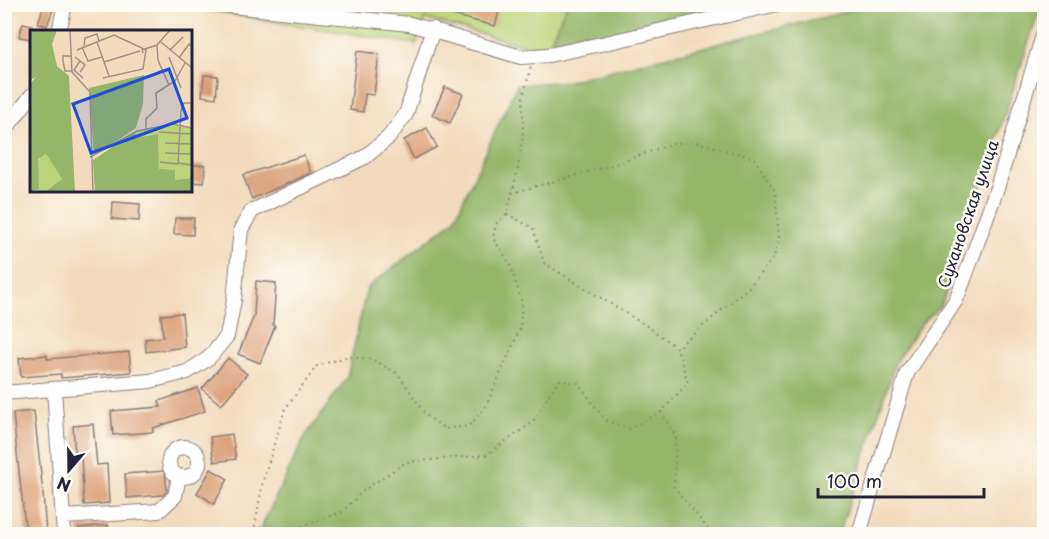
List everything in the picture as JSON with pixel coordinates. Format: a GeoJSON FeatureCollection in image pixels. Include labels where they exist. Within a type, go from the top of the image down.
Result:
{"type":"FeatureCollection","features":[{"type":"Feature","properties":{"kind":"street"},"geometry":{"type":"LineString","coordinates":[[58,30],[65,4]]}},
{"type":"Feature","properties":{"kind":"street"},"geometry":{"type":"LineString","coordinates":[[211,4],[410,24],[517,56],[534,56],[602,44],[777,4]]}},
{"type":"Feature","properties":{"kind":"street"},"geometry":{"type":"LineString","coordinates":[[4,393],[150,381],[187,372],[209,358],[226,336],[234,300],[241,229],[252,211],[365,157],[389,137],[406,114],[433,29]]}},
{"type":"Feature","properties":{"kind":"street","name":"Сухановская улица"},"geometry":{"type":"LineString","coordinates":[[859,534],[907,373],[956,300],[997,188],[1044,32]]}},
{"type":"Feature","properties":{"kind":"street"},"geometry":{"type":"LineString","coordinates":[[4,131],[30,98]]}},
{"type":"Feature","properties":{"kind":"street"},"geometry":{"type":"LineString","coordinates":[[54,389],[64,534]]}},
{"type":"Feature","properties":{"kind":"street"},"geometry":{"type":"LineString","coordinates":[[63,517],[159,511],[175,496],[179,476]]}},
{"type":"Feature","properties":{"kind":"path"},"geometry":{"type":"LineString","coordinates":[[507,214],[532,228],[544,263],[650,328],[677,348],[687,382],[661,412],[628,429],[605,420],[578,383],[558,380],[532,423],[486,455],[406,462],[364,489],[342,512],[292,529],[255,526],[263,481],[285,409],[316,366],[346,357],[372,359],[398,374],[426,415],[445,429],[469,426],[485,408],[520,329],[522,303],[510,264],[493,238],[496,224],[507,214],[512,194],[523,133],[523,97],[534,56]]}},
{"type":"Feature","properties":{"kind":"path"},"geometry":{"type":"LineString","coordinates":[[512,194],[613,165],[671,144],[696,142],[754,158],[775,191],[779,238],[774,257],[748,287],[677,348]]}},
{"type":"Feature","properties":{"kind":"path"},"geometry":{"type":"LineString","coordinates":[[661,412],[676,437],[674,487],[712,534]]}},
{"type":"Feature","properties":{"kind":"green space"},"geometry":{"type":"Polygon","coordinates":[[[173,5],[567,5],[548,46],[523,45],[425,19],[416,44],[173,5]]]}},
{"type":"Feature","properties":{"kind":"green space"},"geometry":{"type":"Polygon","coordinates":[[[567,5],[749,5],[614,40],[548,46],[567,5]]]}},
{"type":"Feature","properties":{"kind":"green space"},"geometry":{"type":"Polygon","coordinates":[[[872,5],[1041,5],[942,304],[921,324],[896,361],[839,534],[258,534],[305,437],[347,378],[367,288],[454,220],[517,85],[568,81],[872,5]]]}},
{"type":"Feature","properties":{"kind":"building"},"geometry":{"type":"Polygon","coordinates":[[[44,4],[55,4],[47,26],[38,23],[44,4]]]}},
{"type":"Feature","properties":{"kind":"building"},"geometry":{"type":"Polygon","coordinates":[[[451,4],[501,4],[495,26],[448,14],[451,4]]]}},
{"type":"Feature","properties":{"kind":"building"},"geometry":{"type":"Polygon","coordinates":[[[23,23],[32,25],[30,39],[19,37],[23,23]]]}},
{"type":"Feature","properties":{"kind":"building"},"geometry":{"type":"Polygon","coordinates":[[[357,51],[379,54],[374,95],[365,94],[363,112],[350,110],[357,51]]]}},
{"type":"Feature","properties":{"kind":"building"},"geometry":{"type":"Polygon","coordinates":[[[204,75],[218,76],[216,98],[202,96],[204,75]]]}},
{"type":"Feature","properties":{"kind":"building"},"geometry":{"type":"Polygon","coordinates":[[[445,87],[463,94],[450,123],[432,115],[445,87]]]}},
{"type":"Feature","properties":{"kind":"building"},"geometry":{"type":"Polygon","coordinates":[[[427,128],[437,147],[414,159],[404,140],[427,128]]]}},
{"type":"Feature","properties":{"kind":"building"},"geometry":{"type":"Polygon","coordinates":[[[304,155],[311,173],[252,199],[243,175],[304,155]]]}},
{"type":"Feature","properties":{"kind":"building"},"geometry":{"type":"Polygon","coordinates":[[[192,165],[205,165],[204,183],[192,182],[192,165]]]}},
{"type":"Feature","properties":{"kind":"building"},"geometry":{"type":"Polygon","coordinates":[[[113,202],[140,204],[139,221],[112,219],[113,202]]]}},
{"type":"Feature","properties":{"kind":"building"},"geometry":{"type":"Polygon","coordinates":[[[175,218],[194,218],[193,235],[174,234],[175,218]]]}},
{"type":"Feature","properties":{"kind":"building"},"geometry":{"type":"Polygon","coordinates":[[[256,281],[276,283],[273,325],[275,326],[260,363],[238,354],[254,316],[256,281]]]}},
{"type":"Feature","properties":{"kind":"building"},"geometry":{"type":"Polygon","coordinates":[[[182,313],[185,347],[146,352],[145,339],[163,337],[161,315],[182,313]]]}},
{"type":"Feature","properties":{"kind":"building"},"geometry":{"type":"Polygon","coordinates":[[[129,352],[131,372],[61,378],[61,374],[21,377],[19,358],[47,355],[47,359],[129,352]]]}},
{"type":"Feature","properties":{"kind":"building"},"geometry":{"type":"Polygon","coordinates":[[[228,358],[247,374],[221,405],[202,389],[228,358]]]}},
{"type":"Feature","properties":{"kind":"building"},"geometry":{"type":"Polygon","coordinates":[[[198,388],[205,411],[153,428],[153,432],[113,435],[111,411],[161,407],[159,401],[198,388]]]}},
{"type":"Feature","properties":{"kind":"building"},"geometry":{"type":"Polygon","coordinates":[[[34,411],[46,534],[26,534],[16,444],[13,413],[34,411]]]}},
{"type":"Feature","properties":{"kind":"building"},"geometry":{"type":"Polygon","coordinates":[[[93,424],[97,465],[107,464],[109,503],[84,505],[81,456],[75,457],[73,426],[93,424]]]}},
{"type":"Feature","properties":{"kind":"building"},"geometry":{"type":"Polygon","coordinates":[[[232,434],[236,459],[214,462],[210,437],[232,434]]]}},
{"type":"Feature","properties":{"kind":"building"},"geometry":{"type":"Polygon","coordinates":[[[211,469],[228,479],[214,504],[197,493],[211,469]]]}},
{"type":"Feature","properties":{"kind":"building"},"geometry":{"type":"Polygon","coordinates":[[[165,471],[167,491],[163,495],[127,498],[125,474],[165,471]]]}},
{"type":"Feature","properties":{"kind":"building"},"geometry":{"type":"Polygon","coordinates":[[[108,525],[109,534],[79,534],[79,528],[108,525]]]}}]}
